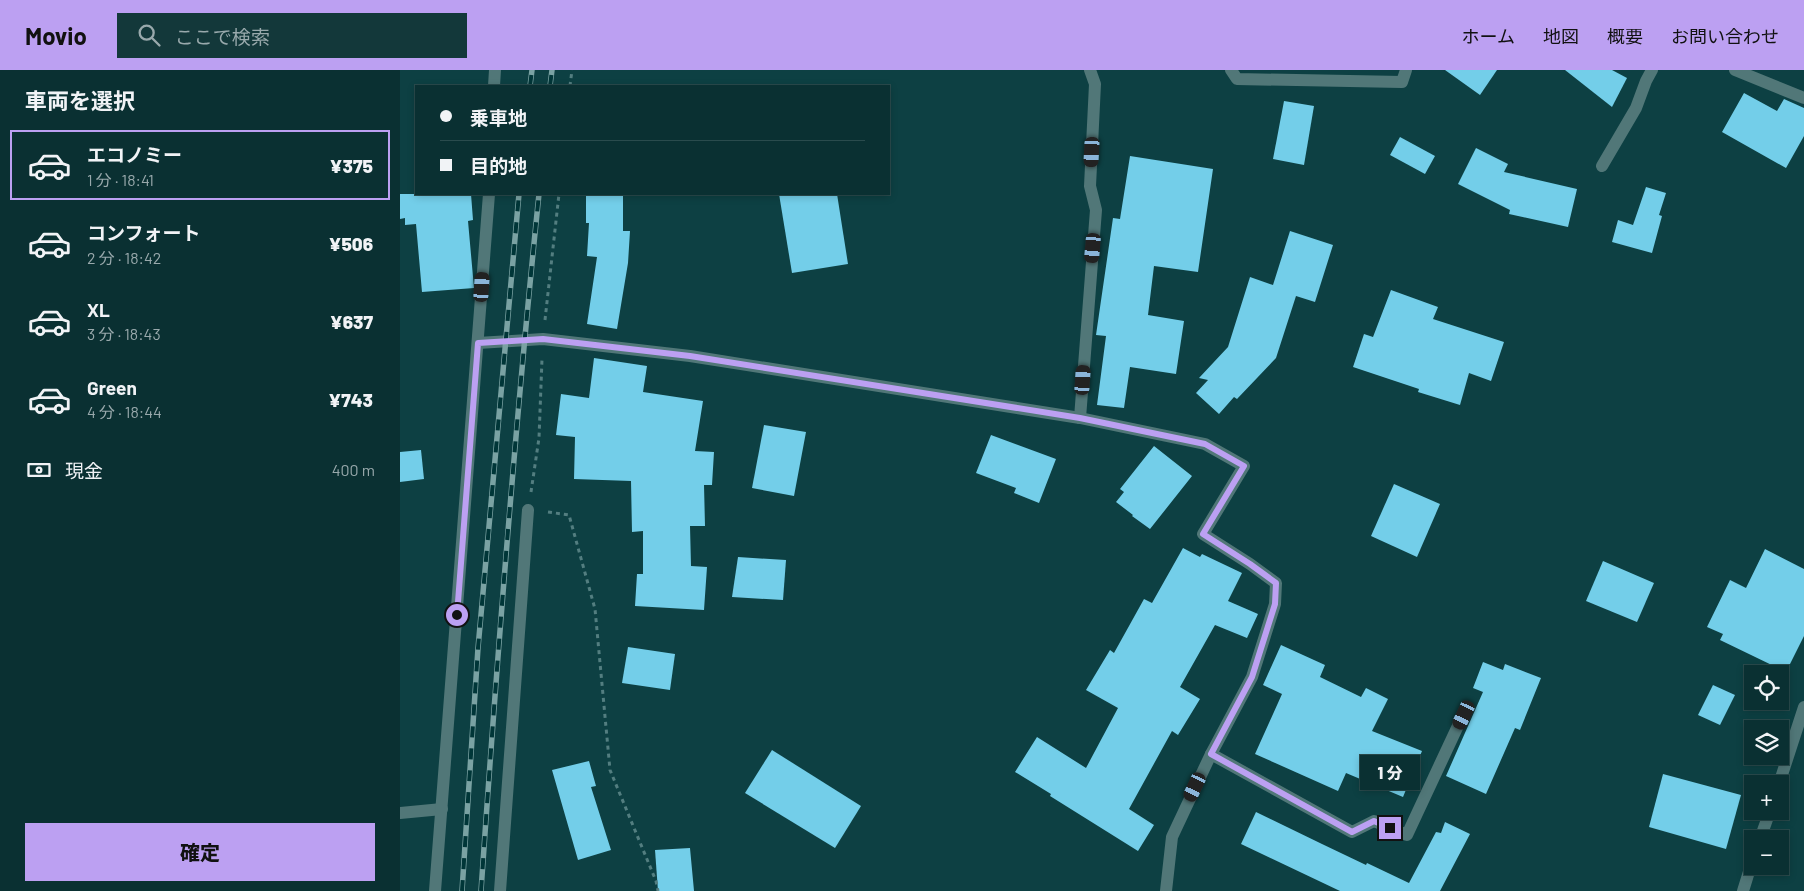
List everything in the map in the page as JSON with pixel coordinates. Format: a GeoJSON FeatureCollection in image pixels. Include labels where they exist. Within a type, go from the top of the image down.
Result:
{"type":"FeatureCollection","features":[{"type":"Feature","properties":{"kind":"street"},"geometry":{"type":"LineString","coordinates":[[494,85],[495,70]]}},
{"type":"Feature","properties":{"kind":"street"},"geometry":{"type":"LineString","coordinates":[[1080,418],[1096,210],[1090,186],[1095,84],[1090,70]]}},
{"type":"Feature","properties":{"kind":"street"},"geometry":{"type":"LineString","coordinates":[[1231,70],[1236,79],[1402,82],[1406,70]]}},
{"type":"Feature","properties":{"kind":"street"},"geometry":{"type":"LineString","coordinates":[[1602,166],[1636,108],[1652,70]]}},
{"type":"Feature","properties":{"kind":"street"},"geometry":{"type":"LineString","coordinates":[[1735,70],[1804,98]]}},
{"type":"Feature","properties":{"kind":"street"},"geometry":{"type":"LineString","coordinates":[[436,891],[489,195]]}},
{"type":"Feature","properties":{"kind":"street"},"geometry":{"type":"LineString","coordinates":[[478,343],[543,339],[690,356],[1080,418],[1205,444],[1244,466],[1203,534],[1276,583],[1275,604],[1252,677],[1211,754],[1172,837],[1166,891]]}},
{"type":"Feature","properties":{"kind":"street"},"geometry":{"type":"LineString","coordinates":[[500,891],[528,510]]}},
{"type":"Feature","properties":{"kind":"street"},"geometry":{"type":"LineString","coordinates":[[1782,775],[1804,707]]}},
{"type":"Feature","properties":{"kind":"street"},"geometry":{"type":"LineString","coordinates":[[1211,754],[1352,832],[1374,821],[1407,835],[1464,715]]}},
{"type":"Feature","properties":{"kind":"street"},"geometry":{"type":"LineString","coordinates":[[400,813],[442,809]]}},
{"type":"Feature","properties":{"kind":"street"},"geometry":{"type":"LineString","coordinates":[[1743,891],[1748,875]]}},
{"type":"Feature","properties":{"kind":"path"},"geometry":{"type":"LineString","coordinates":[[570,85],[572,70]]}},
{"type":"Feature","properties":{"kind":"path"},"geometry":{"type":"LineString","coordinates":[[559,195],[543,339],[538,438],[528,510],[570,515],[595,609],[610,770],[656,881],[658,891]]}},
{"type":"Feature","properties":{"kind":"building"},"geometry":{"type":"Polygon","coordinates":[[[1445,70],[1497,70],[1480,95],[1445,70]]]}},
{"type":"Feature","properties":{"kind":"building"},"geometry":{"type":"Polygon","coordinates":[[[1565,70],[1612,70],[1627,78],[1612,107],[1565,70]]]}},
{"type":"Feature","properties":{"kind":"building"},"geometry":{"type":"Polygon","coordinates":[[[1744,93],[1777,111],[1784,99],[1804,108],[1804,136],[1786,168],[1722,132],[1744,93]]]}},
{"type":"Feature","properties":{"kind":"building"},"geometry":{"type":"Polygon","coordinates":[[[1284,101],[1314,106],[1304,165],[1273,159],[1284,101]]]}},
{"type":"Feature","properties":{"kind":"building"},"geometry":{"type":"Polygon","coordinates":[[[1400,137],[1435,156],[1425,174],[1390,155],[1400,137]]]}},
{"type":"Feature","properties":{"kind":"building"},"geometry":{"type":"Polygon","coordinates":[[[1476,148],[1508,164],[1504,172],[1577,189],[1568,227],[1509,214],[1510,210],[1458,184],[1476,148]]]}},
{"type":"Feature","properties":{"kind":"building"},"geometry":{"type":"Polygon","coordinates":[[[1130,156],[1213,169],[1198,272],[1154,266],[1148,315],[1184,321],[1176,374],[1130,367],[1124,408],[1097,405],[1106,336],[1096,335],[1113,218],[1120,219],[1130,156]]]}},
{"type":"Feature","properties":{"kind":"building"},"geometry":{"type":"Polygon","coordinates":[[[1646,187],[1666,193],[1659,215],[1662,216],[1652,253],[1612,242],[1618,220],[1633,225],[1646,187]]]}},
{"type":"Feature","properties":{"kind":"building"},"geometry":{"type":"Polygon","coordinates":[[[400,194],[471,195],[473,220],[468,221],[474,288],[422,292],[416,224],[405,225],[405,218],[400,219],[400,194]]]}},
{"type":"Feature","properties":{"kind":"building"},"geometry":{"type":"Polygon","coordinates":[[[586,195],[623,195],[623,231],[630,231],[628,263],[617,329],[587,324],[597,257],[587,256],[589,223],[586,223],[586,195]]]}},
{"type":"Feature","properties":{"kind":"building"},"geometry":{"type":"Polygon","coordinates":[[[779,195],[837,195],[848,264],[792,273],[779,195]]]}},
{"type":"Feature","properties":{"kind":"building"},"geometry":{"type":"Polygon","coordinates":[[[1290,231],[1333,245],[1315,302],[1296,296],[1276,358],[1237,399],[1234,397],[1219,414],[1196,393],[1208,380],[1199,378],[1228,347],[1250,277],[1273,285],[1290,231]]]}},
{"type":"Feature","properties":{"kind":"building"},"geometry":{"type":"Polygon","coordinates":[[[1391,290],[1438,307],[1433,319],[1504,342],[1491,381],[1469,373],[1460,405],[1418,392],[1419,389],[1353,367],[1364,334],[1373,337],[1391,290]]]}},
{"type":"Feature","properties":{"kind":"building"},"geometry":{"type":"Polygon","coordinates":[[[594,358],[647,366],[643,392],[703,401],[695,451],[714,452],[712,485],[704,485],[705,526],[690,526],[691,566],[707,567],[704,610],[635,606],[637,574],[643,574],[643,531],[632,532],[631,481],[574,479],[575,437],[556,435],[561,394],[589,398],[594,358]]]}},
{"type":"Feature","properties":{"kind":"building"},"geometry":{"type":"Polygon","coordinates":[[[764,425],[806,432],[794,496],[752,488],[764,425]]]}},
{"type":"Feature","properties":{"kind":"building"},"geometry":{"type":"Polygon","coordinates":[[[991,435],[1056,459],[1039,503],[1014,493],[1016,488],[976,473],[991,435]]]}},
{"type":"Feature","properties":{"kind":"building"},"geometry":{"type":"Polygon","coordinates":[[[1154,446],[1192,476],[1150,529],[1116,502],[1124,492],[1120,489],[1154,446]]]}},
{"type":"Feature","properties":{"kind":"building"},"geometry":{"type":"Polygon","coordinates":[[[421,450],[424,479],[400,482],[400,452],[421,450]]]}},
{"type":"Feature","properties":{"kind":"building"},"geometry":{"type":"Polygon","coordinates":[[[1394,484],[1440,504],[1417,557],[1371,536],[1394,484]]]}},
{"type":"Feature","properties":{"kind":"building"},"geometry":{"type":"Polygon","coordinates":[[[1183,548],[1200,557],[1202,554],[1242,573],[1228,601],[1258,614],[1247,638],[1215,625],[1180,687],[1200,699],[1178,735],[1172,731],[1129,809],[1154,825],[1138,851],[1015,772],[1037,737],[1086,768],[1118,708],[1086,690],[1110,650],[1114,653],[1144,599],[1152,603],[1183,548]]]}},
{"type":"Feature","properties":{"kind":"building"},"geometry":{"type":"Polygon","coordinates":[[[1765,549],[1804,569],[1804,636],[1789,666],[1772,665],[1720,640],[1723,634],[1707,627],[1730,580],[1746,588],[1765,549]]]}},
{"type":"Feature","properties":{"kind":"building"},"geometry":{"type":"Polygon","coordinates":[[[738,557],[786,560],[783,600],[732,597],[738,557]]]}},
{"type":"Feature","properties":{"kind":"building"},"geometry":{"type":"Polygon","coordinates":[[[1603,561],[1654,583],[1637,622],[1586,601],[1603,561]]]}},
{"type":"Feature","properties":{"kind":"building"},"geometry":{"type":"Polygon","coordinates":[[[1281,645],[1325,665],[1320,677],[1361,697],[1366,688],[1388,699],[1372,731],[1422,751],[1403,797],[1346,773],[1338,791],[1255,754],[1282,694],[1263,685],[1281,645]]]}},
{"type":"Feature","properties":{"kind":"building"},"geometry":{"type":"Polygon","coordinates":[[[628,647],[675,654],[670,690],[622,683],[628,647]]]}},
{"type":"Feature","properties":{"kind":"building"},"geometry":{"type":"Polygon","coordinates":[[[1483,662],[1503,670],[1505,664],[1541,678],[1520,730],[1515,728],[1486,794],[1446,776],[1483,692],[1473,688],[1483,662]]]}},
{"type":"Feature","properties":{"kind":"building"},"geometry":{"type":"Polygon","coordinates":[[[1713,685],[1735,695],[1720,725],[1698,715],[1713,685]]]}},
{"type":"Feature","properties":{"kind":"building"},"geometry":{"type":"Polygon","coordinates":[[[772,750],[861,806],[835,848],[745,793],[772,750]]]}},
{"type":"Feature","properties":{"kind":"building"},"geometry":{"type":"Polygon","coordinates":[[[589,761],[596,786],[591,787],[611,850],[578,860],[552,770],[589,761]]]}},
{"type":"Feature","properties":{"kind":"building"},"geometry":{"type":"Polygon","coordinates":[[[1663,774],[1741,795],[1726,849],[1649,827],[1663,774]]]}},
{"type":"Feature","properties":{"kind":"building"},"geometry":{"type":"Polygon","coordinates":[[[1256,812],[1366,865],[1367,863],[1409,883],[1436,832],[1441,833],[1445,822],[1470,834],[1440,891],[1340,891],[1241,844],[1256,812]]]}},
{"type":"Feature","properties":{"kind":"building"},"geometry":{"type":"Polygon","coordinates":[[[690,848],[694,891],[658,891],[655,850],[690,848]]]}},
{"type":"Feature","properties":{"kind":"railway"},"geometry":{"type":"LineString","coordinates":[[530,85],[532,70]]}},
{"type":"Feature","properties":{"kind":"railway"},"geometry":{"type":"LineString","coordinates":[[550,85],[552,70]]}},
{"type":"Feature","properties":{"kind":"railway"},"geometry":{"type":"LineString","coordinates":[[462,891],[478,648],[519,195]]}},
{"type":"Feature","properties":{"kind":"railway"},"geometry":{"type":"LineString","coordinates":[[481,891],[507,542],[539,195]]}},
{"type":"Feature","properties":{"kind":"route"},"geometry":{"type":"LineString","coordinates":[[457,615],[478,343],[543,339],[690,356],[1080,418],[1205,444],[1244,466],[1203,534],[1276,583],[1275,604],[1252,677],[1211,754],[1352,832],[1374,821],[1390,828]]}}]}
